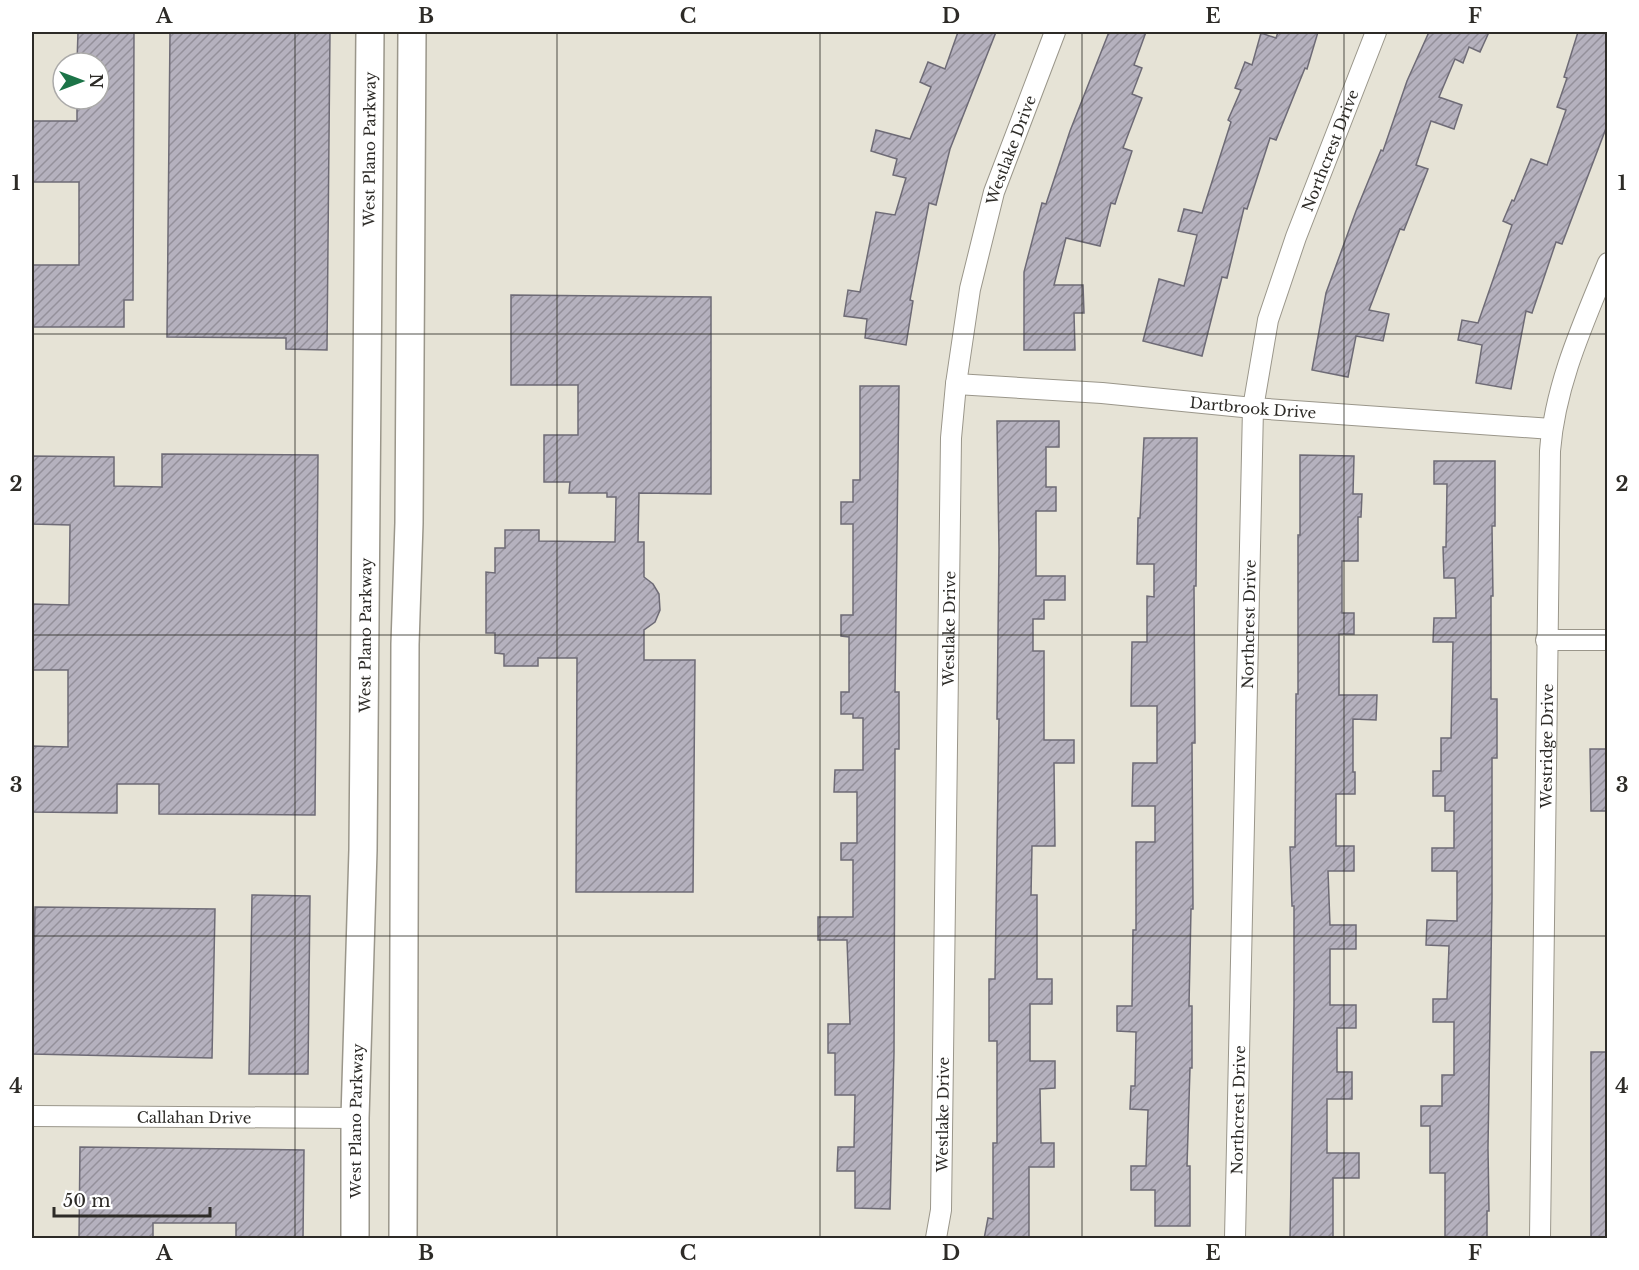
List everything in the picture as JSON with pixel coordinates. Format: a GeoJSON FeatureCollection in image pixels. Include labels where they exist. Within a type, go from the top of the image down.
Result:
{"type":"FeatureCollection","features":[{"type":"Feature","properties":{"kind":"main road","name":"West Plano Parkway"},"geometry":{"type":"LineString","coordinates":[[355,1239],[355,1118],[362,897],[370,32]]}},
{"type":"Feature","properties":{"kind":"main road"},"geometry":{"type":"LineString","coordinates":[[403,1239],[405,644],[409,523],[412,32]]}},
{"type":"Feature","properties":{"kind":"main road"},"geometry":{"type":"LineString","coordinates":[[366,530],[409,523]]}},
{"type":"Feature","properties":{"kind":"street","name":"Westlake Drive"},"geometry":{"type":"LineString","coordinates":[[936,1239],[941,1210],[951,438],[956,384],[970,289],[994,192],[1055,32]]}},
{"type":"Feature","properties":{"kind":"street","name":"Northcrest Drive"},"geometry":{"type":"LineString","coordinates":[[1235,1239],[1253,408],[1268,320],[1296,237],[1376,32]]}},
{"type":"Feature","properties":{"kind":"street","name":"Westridge Drive"},"geometry":{"type":"LineString","coordinates":[[1540,1239],[1546,640],[1551,429],[1564,373],[1608,263]]}},
{"type":"Feature","properties":{"kind":"street","name":"Dartbrook Drive"},"geometry":{"type":"LineString","coordinates":[[956,384],[1102,393],[1253,408],[1551,429]]}},
{"type":"Feature","properties":{"kind":"street"},"geometry":{"type":"LineString","coordinates":[[1546,640],[1608,640]]}},
{"type":"Feature","properties":{"kind":"street","name":"Callahan Drive"},"geometry":{"type":"LineString","coordinates":[[32,1116],[355,1118]]}},
{"type":"Feature","properties":{"kind":"building"},"geometry":{"type":"Polygon","coordinates":[[[78,32],[134,32],[133,300],[124,300],[124,327],[32,327],[32,265],[79,265],[79,182],[32,182],[32,121],[77,121],[77,111],[111,111],[111,51],[77,51],[78,32]]]}},
{"type":"Feature","properties":{"kind":"building"},"geometry":{"type":"Polygon","coordinates":[[[170,32],[330,32],[327,350],[286,349],[286,338],[167,337],[170,32]]]}},
{"type":"Feature","properties":{"kind":"building"},"geometry":{"type":"Polygon","coordinates":[[[958,32],[996,32],[950,149],[936,205],[929,203],[910,300],[913,301],[906,345],[865,338],[867,319],[844,316],[848,290],[860,292],[876,212],[895,215],[906,178],[893,175],[897,159],[871,151],[876,130],[910,139],[931,87],[920,82],[928,62],[945,69],[958,32]]]}},
{"type":"Feature","properties":{"kind":"building"},"geometry":{"type":"Polygon","coordinates":[[[1109,32],[1146,32],[1134,65],[1142,68],[1132,94],[1142,98],[1123,148],[1132,151],[1115,204],[1111,203],[1100,246],[1066,238],[1054,285],[1083,285],[1084,313],[1074,313],[1075,350],[1024,350],[1024,272],[1042,203],[1046,204],[1070,131],[1109,32]]]}},
{"type":"Feature","properties":{"kind":"building"},"geometry":{"type":"Polygon","coordinates":[[[1278,32],[1318,32],[1307,69],[1305,68],[1276,140],[1270,138],[1247,209],[1244,208],[1227,278],[1222,277],[1202,356],[1143,341],[1159,279],[1184,286],[1197,235],[1178,231],[1184,209],[1202,213],[1231,122],[1228,120],[1241,90],[1235,88],[1245,62],[1252,65],[1261,33],[1276,38],[1278,32]]]}},
{"type":"Feature","properties":{"kind":"building"},"geometry":{"type":"Polygon","coordinates":[[[1429,32],[1489,32],[1480,52],[1469,47],[1463,63],[1455,59],[1439,97],[1462,105],[1454,129],[1431,121],[1416,165],[1428,169],[1404,230],[1400,229],[1369,310],[1389,314],[1383,341],[1356,336],[1348,377],[1312,370],[1326,293],[1356,211],[1381,150],[1383,151],[1407,81],[1429,32]]]}},
{"type":"Feature","properties":{"kind":"building"},"geometry":{"type":"Polygon","coordinates":[[[1578,32],[1608,32],[1608,123],[1562,244],[1556,242],[1532,313],[1526,311],[1511,389],[1476,383],[1482,345],[1458,340],[1462,320],[1478,323],[1512,225],[1503,221],[1531,159],[1547,165],[1566,110],[1557,107],[1567,78],[1564,77],[1578,32]]]}},
{"type":"Feature","properties":{"kind":"building"},"geometry":{"type":"Polygon","coordinates":[[[511,295],[711,297],[711,494],[639,493],[638,542],[644,542],[644,577],[653,584],[659,594],[660,610],[655,622],[644,630],[644,660],[695,660],[693,892],[576,892],[577,658],[538,658],[538,666],[504,666],[504,654],[495,653],[495,633],[486,633],[486,572],[495,573],[495,548],[505,548],[505,530],[539,530],[539,541],[615,542],[616,497],[607,497],[607,493],[569,493],[570,482],[544,482],[544,435],[578,435],[578,385],[511,385],[511,295]]]}},
{"type":"Feature","properties":{"kind":"building"},"geometry":{"type":"Polygon","coordinates":[[[860,386],[899,386],[895,692],[899,692],[899,749],[895,749],[894,1053],[890,1209],[855,1208],[855,1171],[837,1171],[838,1147],[854,1147],[855,1095],[835,1095],[835,1053],[828,1053],[828,1024],[850,1024],[847,940],[818,940],[818,917],[853,917],[853,860],[841,860],[841,843],[857,843],[857,792],[834,792],[835,770],[863,770],[863,718],[853,718],[853,714],[841,714],[841,692],[849,692],[849,637],[841,636],[841,615],[853,615],[853,524],[841,524],[841,502],[853,502],[853,480],[860,480],[860,386]]]}},
{"type":"Feature","properties":{"kind":"building"},"geometry":{"type":"Polygon","coordinates":[[[997,421],[1059,421],[1059,447],[1046,447],[1046,487],[1056,487],[1056,511],[1036,511],[1036,576],[1065,576],[1065,600],[1044,600],[1044,619],[1033,619],[1033,651],[1044,651],[1044,740],[1074,740],[1074,763],[1054,763],[1055,846],[1032,846],[1031,895],[1037,895],[1037,979],[1052,979],[1052,1004],[1030,1004],[1030,1061],[1055,1061],[1055,1088],[1040,1089],[1041,1143],[1054,1143],[1054,1167],[1029,1167],[1029,1239],[984,1239],[988,1218],[993,1219],[993,1143],[997,1143],[997,1041],[989,1041],[989,979],[995,979],[999,719],[997,719],[999,550],[997,421]]]}},
{"type":"Feature","properties":{"kind":"building"},"geometry":{"type":"Polygon","coordinates":[[[1144,438],[1197,438],[1196,586],[1194,586],[1195,743],[1192,743],[1193,909],[1191,909],[1189,1006],[1192,1006],[1192,1068],[1190,1068],[1187,1166],[1190,1166],[1190,1226],[1155,1226],[1155,1190],[1131,1190],[1131,1166],[1146,1166],[1148,1110],[1130,1109],[1131,1086],[1135,1086],[1136,1032],[1117,1031],[1117,1006],[1132,1006],[1133,930],[1136,930],[1136,842],[1155,842],[1155,806],[1132,806],[1133,763],[1157,763],[1157,706],[1131,706],[1132,642],[1147,642],[1147,596],[1154,597],[1154,564],[1137,564],[1144,438]]]}},
{"type":"Feature","properties":{"kind":"building"},"geometry":{"type":"Polygon","coordinates":[[[162,454],[318,455],[315,815],[159,814],[159,784],[117,784],[117,813],[32,812],[32,746],[68,747],[68,670],[32,670],[32,604],[69,605],[70,525],[32,524],[32,456],[114,457],[114,486],[162,487],[162,454]]]}},
{"type":"Feature","properties":{"kind":"building"},"geometry":{"type":"Polygon","coordinates":[[[1300,455],[1354,456],[1353,494],[1362,494],[1361,517],[1358,517],[1358,561],[1342,561],[1342,613],[1354,613],[1354,634],[1339,634],[1339,695],[1377,695],[1376,720],[1353,719],[1355,794],[1336,794],[1336,846],[1354,846],[1354,871],[1328,871],[1330,925],[1356,925],[1356,949],[1330,949],[1330,1005],[1356,1005],[1356,1028],[1337,1028],[1337,1072],[1352,1072],[1352,1099],[1327,1099],[1327,1153],[1359,1153],[1359,1178],[1333,1178],[1333,1239],[1290,1239],[1294,906],[1292,906],[1290,847],[1295,847],[1300,455]]]}},
{"type":"Feature","properties":{"kind":"building"},"geometry":{"type":"Polygon","coordinates":[[[1434,461],[1495,461],[1495,526],[1492,526],[1491,699],[1497,699],[1497,758],[1492,758],[1487,1239],[1445,1239],[1445,1173],[1430,1173],[1430,1126],[1421,1126],[1421,1106],[1442,1106],[1442,1075],[1454,1075],[1454,1022],[1433,1022],[1433,999],[1447,999],[1449,946],[1426,945],[1427,920],[1457,921],[1457,871],[1432,871],[1432,848],[1454,848],[1454,811],[1445,811],[1445,796],[1433,796],[1433,771],[1441,771],[1441,738],[1451,738],[1453,642],[1433,642],[1434,618],[1456,618],[1455,578],[1444,578],[1443,547],[1446,547],[1447,484],[1434,484],[1434,461]]]}},
{"type":"Feature","properties":{"kind":"building"},"geometry":{"type":"Polygon","coordinates":[[[1590,749],[1608,749],[1608,811],[1591,811],[1590,749]]]}},
{"type":"Feature","properties":{"kind":"building"},"geometry":{"type":"Polygon","coordinates":[[[252,895],[310,896],[308,1074],[249,1074],[252,895]]]}},
{"type":"Feature","properties":{"kind":"building"},"geometry":{"type":"Polygon","coordinates":[[[35,907],[215,909],[212,1058],[32,1054],[35,907]]]}},
{"type":"Feature","properties":{"kind":"building"},"geometry":{"type":"Polygon","coordinates":[[[1591,1052],[1608,1052],[1608,1239],[1591,1239],[1591,1052]]]}},
{"type":"Feature","properties":{"kind":"building"},"geometry":{"type":"Polygon","coordinates":[[[80,1147],[304,1150],[303,1239],[236,1239],[236,1223],[153,1223],[153,1239],[79,1239],[80,1147]]]}}]}
